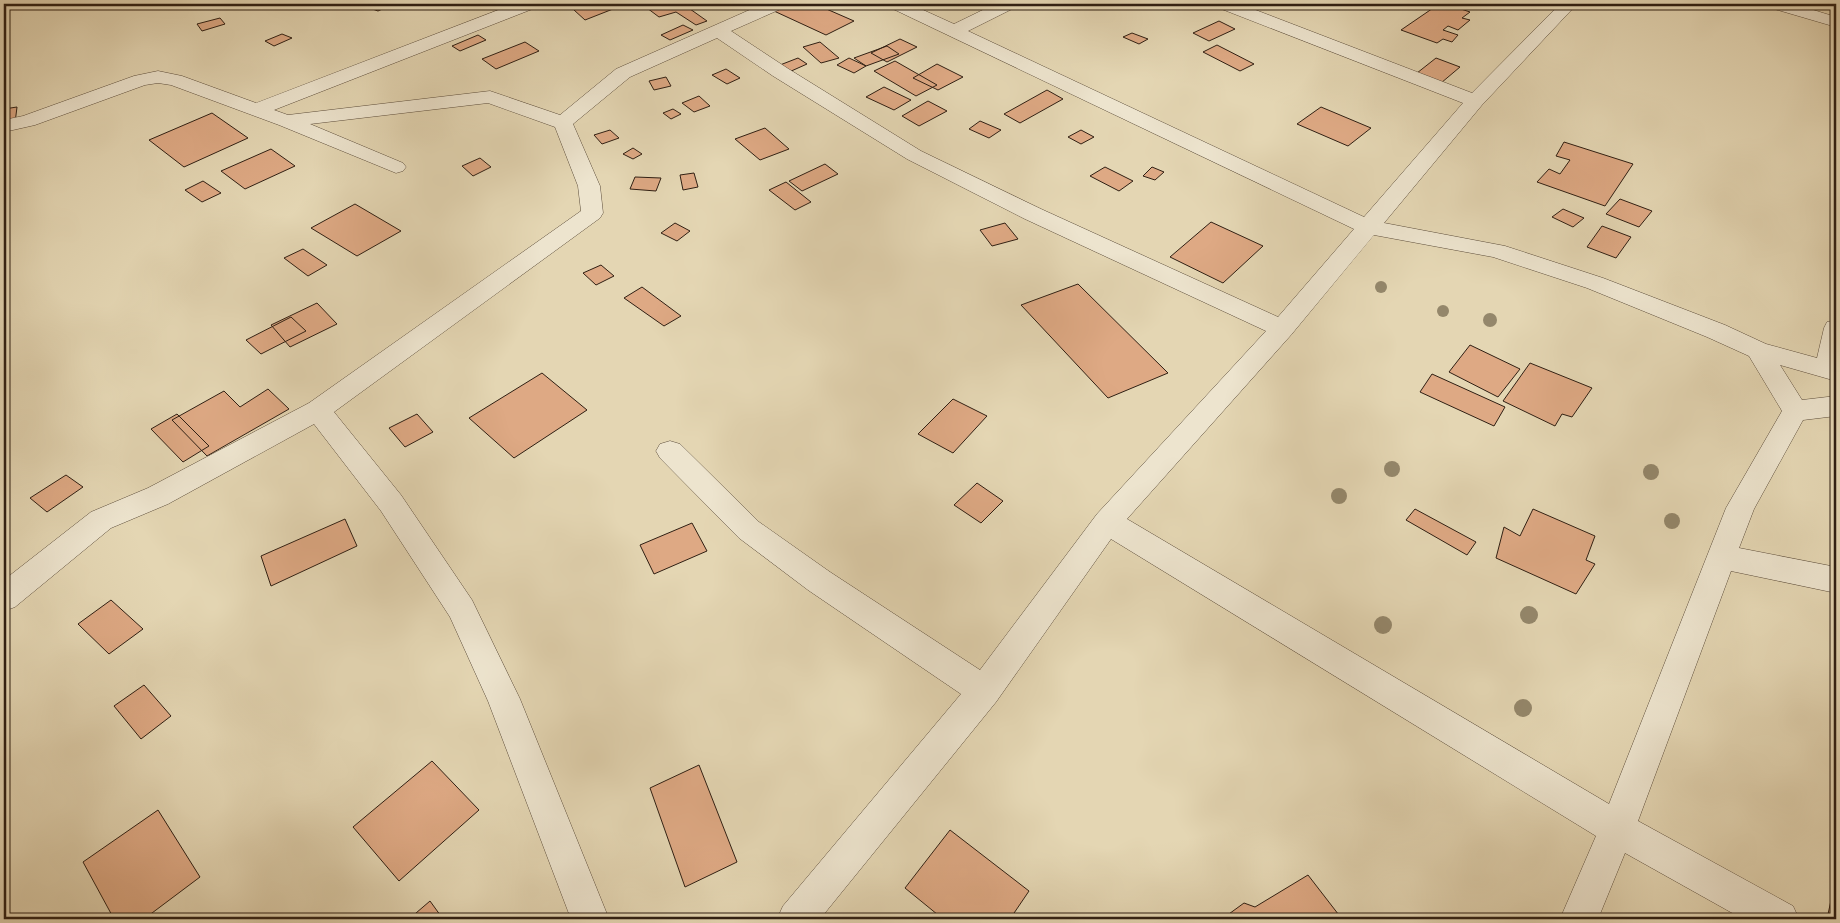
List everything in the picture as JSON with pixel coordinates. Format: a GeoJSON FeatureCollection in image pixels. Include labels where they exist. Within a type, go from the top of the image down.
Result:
{"type":"FeatureCollection","features":[{"type":"Feature","properties":{"kind":"street"},"geometry":{"type":"LineString","coordinates":[[256,110],[529,4]]}},
{"type":"Feature","properties":{"kind":"street"},"geometry":{"type":"LineString","coordinates":[[563,123],[624,73],[777,4]]}},
{"type":"Feature","properties":{"kind":"street"},"geometry":{"type":"LineString","coordinates":[[897,4],[1368,226],[1497,251],[1595,283],[1716,331],[1758,350],[1831,371],[1836,328]]}},
{"type":"Feature","properties":{"kind":"street"},"geometry":{"type":"LineString","coordinates":[[955,31],[1008,4]]}},
{"type":"Feature","properties":{"kind":"street"},"geometry":{"type":"LineString","coordinates":[[1225,4],[1262,10],[1475,101]]}},
{"type":"Feature","properties":{"kind":"street"},"geometry":{"type":"LineString","coordinates":[[796,919],[984,691],[1107,522],[1282,329],[1475,101],[1568,4]]}},
{"type":"Feature","properties":{"kind":"street"},"geometry":{"type":"LineString","coordinates":[[1777,4],[1836,22]]}},
{"type":"Feature","properties":{"kind":"street"},"geometry":{"type":"LineString","coordinates":[[719,30],[780,72],[914,155],[1033,214],[1282,329]]}},
{"type":"Feature","properties":{"kind":"street"},"geometry":{"type":"LineString","coordinates":[[4,126],[28,120],[141,80],[158,77],[175,80],[286,120],[396,167]]}},
{"type":"Feature","properties":{"kind":"street"},"geometry":{"type":"LineString","coordinates":[[4,598],[101,520],[158,496],[318,410],[592,213],[589,186],[563,123],[490,97],[286,120]]}},
{"type":"Feature","properties":{"kind":"street"},"geometry":{"type":"LineString","coordinates":[[1758,350],[1796,411]]}},
{"type":"Feature","properties":{"kind":"street"},"geometry":{"type":"LineString","coordinates":[[1796,411],[1836,406]]}},
{"type":"Feature","properties":{"kind":"street"},"geometry":{"type":"LineString","coordinates":[[318,410],[391,503],[461,609],[504,698],[590,919]]}},
{"type":"Feature","properties":{"kind":"street"},"geometry":{"type":"LineString","coordinates":[[1578,919],[1617,830],[1740,508],[1796,411]]}},
{"type":"Feature","properties":{"kind":"street"},"geometry":{"type":"LineString","coordinates":[[670,451],[749,530],[819,581],[984,691]]}},
{"type":"Feature","properties":{"kind":"street"},"geometry":{"type":"LineString","coordinates":[[1107,522],[1617,830],[1780,919]]}},
{"type":"Feature","properties":{"kind":"street"},"geometry":{"type":"LineString","coordinates":[[1722,557],[1836,580]]}},
{"type":"Feature","properties":{"kind":"building"},"geometry":{"type":"Polygon","coordinates":[[[374,4],[393,4],[378,11],[367,7],[374,4]]]}},
{"type":"Feature","properties":{"kind":"building"},"geometry":{"type":"Polygon","coordinates":[[[593,4],[606,4],[613,9],[585,20],[574,10],[593,4]]]}},
{"type":"Feature","properties":{"kind":"building"},"geometry":{"type":"Polygon","coordinates":[[[683,4],[707,21],[696,25],[676,12],[659,17],[643,5],[683,4]]]}},
{"type":"Feature","properties":{"kind":"building"},"geometry":{"type":"Polygon","coordinates":[[[788,4],[815,4],[854,21],[826,35],[774,11],[788,4]]]}},
{"type":"Feature","properties":{"kind":"building"},"geometry":{"type":"Polygon","coordinates":[[[1439,4],[1446,4],[1470,12],[1462,18],[1470,20],[1458,30],[1448,26],[1443,30],[1458,35],[1452,42],[1443,39],[1437,43],[1401,30],[1439,4]]]}},
{"type":"Feature","properties":{"kind":"building"},"geometry":{"type":"Polygon","coordinates":[[[220,18],[225,24],[202,31],[197,24],[220,18]]]}},
{"type":"Feature","properties":{"kind":"building"},"geometry":{"type":"Polygon","coordinates":[[[1219,21],[1235,29],[1209,41],[1193,33],[1219,21]]]}},
{"type":"Feature","properties":{"kind":"building"},"geometry":{"type":"Polygon","coordinates":[[[683,25],[693,30],[670,40],[661,35],[683,25]]]}},
{"type":"Feature","properties":{"kind":"building"},"geometry":{"type":"Polygon","coordinates":[[[1132,33],[1148,39],[1139,44],[1123,37],[1132,33]]]}},
{"type":"Feature","properties":{"kind":"building"},"geometry":{"type":"Polygon","coordinates":[[[282,34],[292,38],[274,46],[265,41],[282,34]]]}},
{"type":"Feature","properties":{"kind":"building"},"geometry":{"type":"Polygon","coordinates":[[[478,35],[486,40],[460,51],[452,46],[478,35]]]}},
{"type":"Feature","properties":{"kind":"building"},"geometry":{"type":"Polygon","coordinates":[[[900,39],[917,47],[887,62],[871,53],[900,39]]]}},
{"type":"Feature","properties":{"kind":"building"},"geometry":{"type":"Polygon","coordinates":[[[525,42],[539,51],[496,69],[482,59],[525,42]]]}},
{"type":"Feature","properties":{"kind":"building"},"geometry":{"type":"Polygon","coordinates":[[[820,42],[839,58],[821,63],[803,47],[820,42]]]}},
{"type":"Feature","properties":{"kind":"building"},"geometry":{"type":"Polygon","coordinates":[[[1217,45],[1254,64],[1240,71],[1203,52],[1217,45]]]}},
{"type":"Feature","properties":{"kind":"building"},"geometry":{"type":"Polygon","coordinates":[[[887,46],[899,54],[866,66],[854,58],[887,46]]]}},
{"type":"Feature","properties":{"kind":"building"},"geometry":{"type":"Polygon","coordinates":[[[798,58],[807,64],[789,72],[780,65],[798,58]]]}},
{"type":"Feature","properties":{"kind":"building"},"geometry":{"type":"Polygon","coordinates":[[[849,58],[866,66],[854,73],[837,65],[849,58]]]}},
{"type":"Feature","properties":{"kind":"building"},"geometry":{"type":"Polygon","coordinates":[[[1436,58],[1460,67],[1441,83],[1417,73],[1436,58]]]}},
{"type":"Feature","properties":{"kind":"building"},"geometry":{"type":"Polygon","coordinates":[[[895,61],[937,85],[916,96],[874,71],[895,61]]]}},
{"type":"Feature","properties":{"kind":"building"},"geometry":{"type":"Polygon","coordinates":[[[937,64],[963,77],[938,90],[913,78],[937,64]]]}},
{"type":"Feature","properties":{"kind":"building"},"geometry":{"type":"Polygon","coordinates":[[[726,69],[740,78],[727,84],[712,75],[726,69]]]}},
{"type":"Feature","properties":{"kind":"building"},"geometry":{"type":"Polygon","coordinates":[[[666,77],[671,86],[654,90],[649,81],[666,77]]]}},
{"type":"Feature","properties":{"kind":"building"},"geometry":{"type":"Polygon","coordinates":[[[884,87],[911,100],[894,110],[866,97],[884,87]]]}},
{"type":"Feature","properties":{"kind":"building"},"geometry":{"type":"Polygon","coordinates":[[[1047,90],[1063,99],[1020,123],[1004,114],[1047,90]]]}},
{"type":"Feature","properties":{"kind":"building"},"geometry":{"type":"Polygon","coordinates":[[[699,96],[710,106],[694,112],[682,103],[699,96]]]}},
{"type":"Feature","properties":{"kind":"building"},"geometry":{"type":"Polygon","coordinates":[[[928,101],[947,111],[919,126],[902,116],[928,101]]]}},
{"type":"Feature","properties":{"kind":"building"},"geometry":{"type":"Polygon","coordinates":[[[17,107],[15,123],[4,125],[4,109],[17,107]]]}},
{"type":"Feature","properties":{"kind":"building"},"geometry":{"type":"Polygon","coordinates":[[[1321,107],[1371,128],[1348,146],[1297,124],[1321,107]]]}},
{"type":"Feature","properties":{"kind":"building"},"geometry":{"type":"Polygon","coordinates":[[[673,109],[681,114],[671,119],[663,113],[673,109]]]}},
{"type":"Feature","properties":{"kind":"building"},"geometry":{"type":"Polygon","coordinates":[[[212,113],[248,138],[184,167],[149,140],[212,113]]]}},
{"type":"Feature","properties":{"kind":"building"},"geometry":{"type":"Polygon","coordinates":[[[980,121],[1001,130],[989,138],[969,129],[980,121]]]}},
{"type":"Feature","properties":{"kind":"building"},"geometry":{"type":"Polygon","coordinates":[[[765,128],[789,149],[760,160],[735,139],[765,128]]]}},
{"type":"Feature","properties":{"kind":"building"},"geometry":{"type":"Polygon","coordinates":[[[610,130],[619,138],[602,144],[594,135],[610,130]]]}},
{"type":"Feature","properties":{"kind":"building"},"geometry":{"type":"Polygon","coordinates":[[[1081,130],[1094,137],[1081,144],[1068,137],[1081,130]]]}},
{"type":"Feature","properties":{"kind":"building"},"geometry":{"type":"Polygon","coordinates":[[[1564,142],[1633,164],[1605,206],[1537,182],[1549,169],[1560,174],[1570,160],[1556,156],[1564,142]]]}},
{"type":"Feature","properties":{"kind":"building"},"geometry":{"type":"Polygon","coordinates":[[[633,148],[642,154],[633,159],[623,154],[633,148]]]}},
{"type":"Feature","properties":{"kind":"building"},"geometry":{"type":"Polygon","coordinates":[[[271,149],[295,166],[245,189],[221,171],[271,149]]]}},
{"type":"Feature","properties":{"kind":"building"},"geometry":{"type":"Polygon","coordinates":[[[480,158],[491,167],[473,176],[462,166],[480,158]]]}},
{"type":"Feature","properties":{"kind":"building"},"geometry":{"type":"Polygon","coordinates":[[[825,164],[838,174],[802,191],[789,181],[825,164]]]}},
{"type":"Feature","properties":{"kind":"building"},"geometry":{"type":"Polygon","coordinates":[[[1105,167],[1133,181],[1119,191],[1090,176],[1105,167]]]}},
{"type":"Feature","properties":{"kind":"building"},"geometry":{"type":"Polygon","coordinates":[[[1152,167],[1164,172],[1155,180],[1143,176],[1152,167]]]}},
{"type":"Feature","properties":{"kind":"building"},"geometry":{"type":"Polygon","coordinates":[[[694,173],[698,187],[683,190],[680,175],[694,173]]]}},
{"type":"Feature","properties":{"kind":"building"},"geometry":{"type":"Polygon","coordinates":[[[635,177],[661,178],[656,191],[630,189],[635,177]]]}},
{"type":"Feature","properties":{"kind":"building"},"geometry":{"type":"Polygon","coordinates":[[[203,181],[221,193],[202,202],[185,190],[203,181]]]}},
{"type":"Feature","properties":{"kind":"building"},"geometry":{"type":"Polygon","coordinates":[[[786,182],[811,202],[795,210],[769,190],[786,182]]]}},
{"type":"Feature","properties":{"kind":"building"},"geometry":{"type":"Polygon","coordinates":[[[1620,199],[1652,211],[1639,227],[1606,214],[1620,199]]]}},
{"type":"Feature","properties":{"kind":"building"},"geometry":{"type":"Polygon","coordinates":[[[355,204],[401,231],[357,256],[311,228],[355,204]]]}},
{"type":"Feature","properties":{"kind":"building"},"geometry":{"type":"Polygon","coordinates":[[[1563,209],[1584,218],[1573,227],[1552,217],[1563,209]]]}},
{"type":"Feature","properties":{"kind":"building"},"geometry":{"type":"Polygon","coordinates":[[[1211,222],[1263,246],[1223,283],[1170,257],[1211,222]]]}},
{"type":"Feature","properties":{"kind":"building"},"geometry":{"type":"Polygon","coordinates":[[[675,223],[690,231],[677,241],[661,233],[675,223]]]}},
{"type":"Feature","properties":{"kind":"building"},"geometry":{"type":"Polygon","coordinates":[[[1005,223],[1018,239],[992,246],[980,230],[1005,223]]]}},
{"type":"Feature","properties":{"kind":"building"},"geometry":{"type":"Polygon","coordinates":[[[1602,226],[1631,237],[1616,258],[1587,247],[1602,226]]]}},
{"type":"Feature","properties":{"kind":"building"},"geometry":{"type":"Polygon","coordinates":[[[303,249],[327,265],[308,276],[284,258],[303,249]]]}},
{"type":"Feature","properties":{"kind":"building"},"geometry":{"type":"Polygon","coordinates":[[[601,265],[614,276],[596,285],[583,273],[601,265]]]}},
{"type":"Feature","properties":{"kind":"building"},"geometry":{"type":"Polygon","coordinates":[[[1078,284],[1168,373],[1108,398],[1021,305],[1078,284]]]}},
{"type":"Feature","properties":{"kind":"building"},"geometry":{"type":"Polygon","coordinates":[[[642,287],[681,316],[664,326],[624,298],[642,287]]]}},
{"type":"Feature","properties":{"kind":"building"},"geometry":{"type":"Polygon","coordinates":[[[317,303],[337,324],[290,347],[271,325],[317,303]]]}},
{"type":"Feature","properties":{"kind":"building"},"geometry":{"type":"Polygon","coordinates":[[[291,317],[306,331],[261,354],[246,340],[291,317]]]}},
{"type":"Feature","properties":{"kind":"building"},"geometry":{"type":"Polygon","coordinates":[[[1470,345],[1520,369],[1498,397],[1449,372],[1470,345]]]}},
{"type":"Feature","properties":{"kind":"building"},"geometry":{"type":"Polygon","coordinates":[[[1530,363],[1592,388],[1572,417],[1562,414],[1555,426],[1503,401],[1530,363]]]}},
{"type":"Feature","properties":{"kind":"building"},"geometry":{"type":"Polygon","coordinates":[[[542,373],[587,410],[514,458],[469,418],[542,373]]]}},
{"type":"Feature","properties":{"kind":"building"},"geometry":{"type":"Polygon","coordinates":[[[1432,374],[1505,407],[1494,426],[1420,392],[1432,374]]]}},
{"type":"Feature","properties":{"kind":"building"},"geometry":{"type":"Polygon","coordinates":[[[268,389],[289,409],[207,456],[172,420],[224,391],[240,407],[268,389]]]}},
{"type":"Feature","properties":{"kind":"building"},"geometry":{"type":"Polygon","coordinates":[[[953,399],[987,416],[953,453],[918,434],[953,399]]]}},
{"type":"Feature","properties":{"kind":"building"},"geometry":{"type":"Polygon","coordinates":[[[177,414],[209,446],[183,462],[151,429],[177,414]]]}},
{"type":"Feature","properties":{"kind":"building"},"geometry":{"type":"Polygon","coordinates":[[[417,414],[433,432],[405,447],[389,428],[417,414]]]}},
{"type":"Feature","properties":{"kind":"building"},"geometry":{"type":"Polygon","coordinates":[[[66,475],[83,487],[47,512],[30,498],[66,475]]]}},
{"type":"Feature","properties":{"kind":"building"},"geometry":{"type":"Polygon","coordinates":[[[977,483],[1003,501],[981,523],[954,505],[977,483]]]}},
{"type":"Feature","properties":{"kind":"building"},"geometry":{"type":"Polygon","coordinates":[[[1415,509],[1476,542],[1467,555],[1406,520],[1415,509]]]}},
{"type":"Feature","properties":{"kind":"building"},"geometry":{"type":"Polygon","coordinates":[[[1533,509],[1595,536],[1586,560],[1595,564],[1576,594],[1496,558],[1504,527],[1520,536],[1533,509]]]}},
{"type":"Feature","properties":{"kind":"building"},"geometry":{"type":"Polygon","coordinates":[[[345,519],[357,546],[271,586],[261,556],[345,519]]]}},
{"type":"Feature","properties":{"kind":"building"},"geometry":{"type":"Polygon","coordinates":[[[692,523],[707,551],[654,574],[640,545],[692,523]]]}},
{"type":"Feature","properties":{"kind":"building"},"geometry":{"type":"Polygon","coordinates":[[[111,600],[143,629],[109,654],[78,624],[111,600]]]}},
{"type":"Feature","properties":{"kind":"building"},"geometry":{"type":"Polygon","coordinates":[[[144,685],[171,716],[141,739],[114,706],[144,685]]]}},
{"type":"Feature","properties":{"kind":"building"},"geometry":{"type":"Polygon","coordinates":[[[432,761],[479,810],[399,881],[353,827],[432,761]]]}},
{"type":"Feature","properties":{"kind":"building"},"geometry":{"type":"Polygon","coordinates":[[[699,765],[737,862],[685,887],[650,788],[699,765]]]}},
{"type":"Feature","properties":{"kind":"building"},"geometry":{"type":"Polygon","coordinates":[[[158,810],[200,877],[144,919],[114,919],[83,862],[158,810]]]}},
{"type":"Feature","properties":{"kind":"building"},"geometry":{"type":"Polygon","coordinates":[[[950,830],[1029,891],[1010,919],[943,919],[905,888],[950,830]]]}},
{"type":"Feature","properties":{"kind":"building"},"geometry":{"type":"Polygon","coordinates":[[[1308,875],[1342,919],[1222,919],[1244,903],[1255,907],[1308,875]]]}},
{"type":"Feature","properties":{"kind":"building"},"geometry":{"type":"Polygon","coordinates":[[[1836,877],[1836,919],[1827,919],[1836,877]]]}},
{"type":"Feature","properties":{"kind":"building"},"geometry":{"type":"Polygon","coordinates":[[[430,901],[443,919],[409,919],[430,901]]]}}]}
